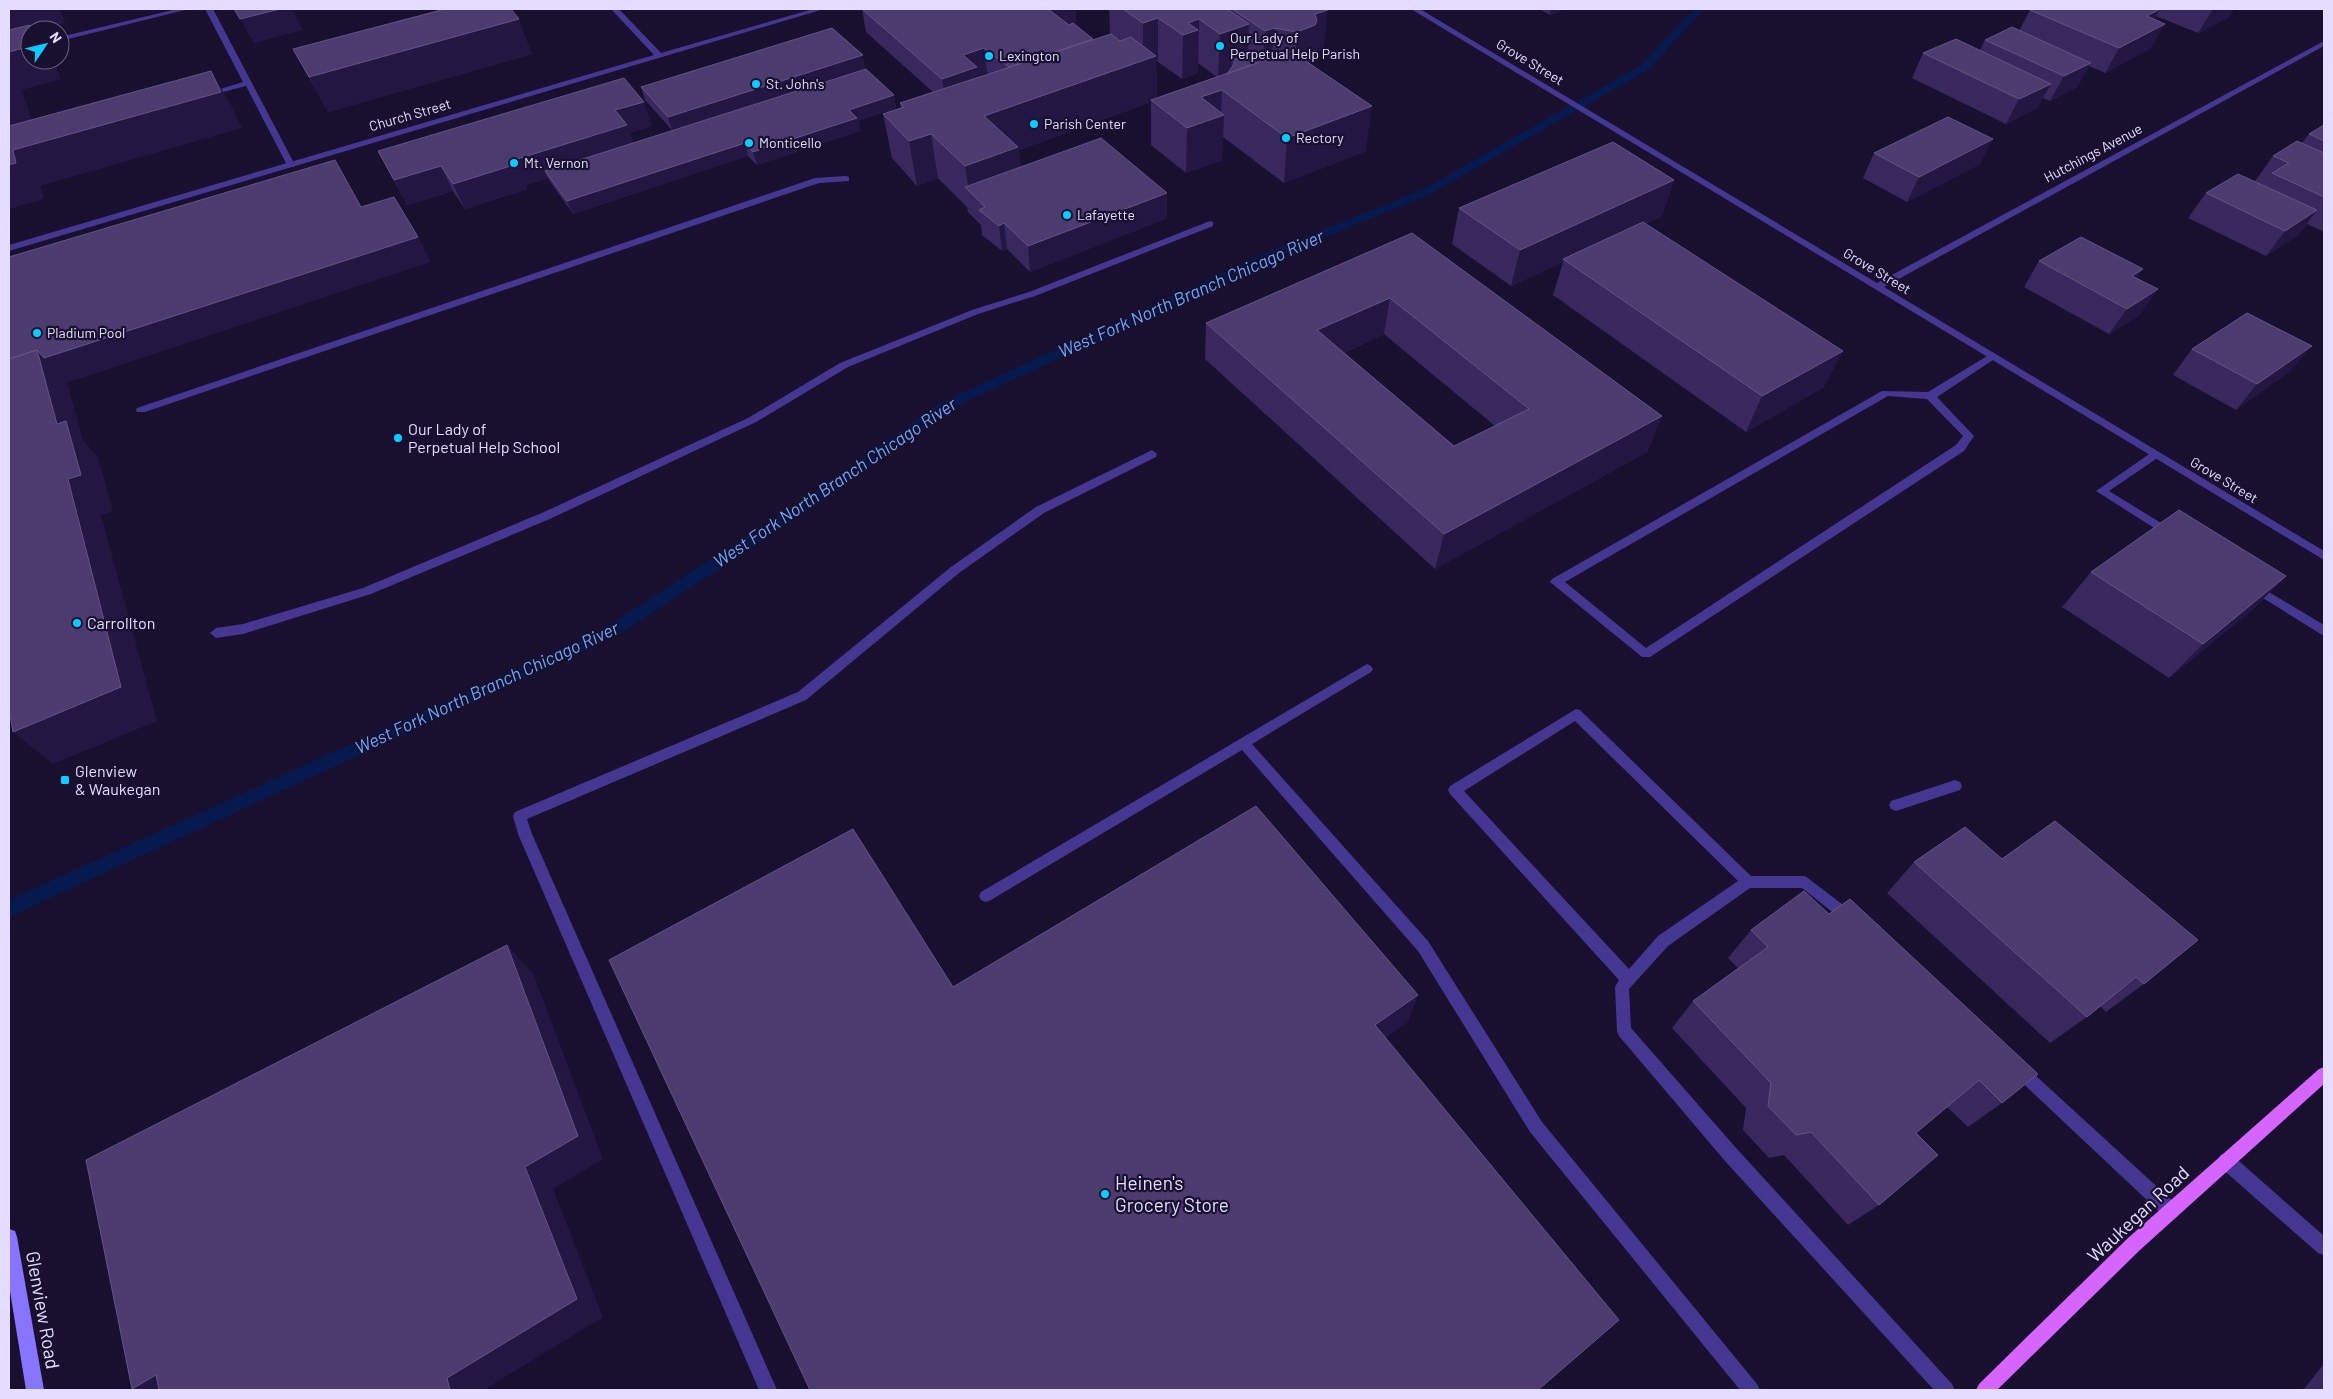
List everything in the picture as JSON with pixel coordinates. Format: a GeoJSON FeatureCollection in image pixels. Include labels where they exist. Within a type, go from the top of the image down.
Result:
{"type":"FeatureCollection","features":[{"type":"Feature","properties":{"kind":"main road","name":"Waukegan Road"},"geometry":{"type":"LineString","coordinates":[[1986,1390],[2134,1244],[2324,1074]]}},
{"type":"Feature","properties":{"kind":"main road","name":"Glenview Road"},"geometry":{"type":"LineString","coordinates":[[9,1237],[35,1390]]}},
{"type":"Feature","properties":{"kind":"street"},"geometry":{"type":"LineString","coordinates":[[70,37],[185,9]]}},
{"type":"Feature","properties":{"kind":"street"},"geometry":{"type":"LineString","coordinates":[[209,9],[291,165]]}},
{"type":"Feature","properties":{"kind":"street"},"geometry":{"type":"LineString","coordinates":[[616,9],[659,56]]}},
{"type":"Feature","properties":{"kind":"street","name":"Church Street"},"geometry":{"type":"LineString","coordinates":[[9,248],[820,9]]}},
{"type":"Feature","properties":{"kind":"street","name":"Grove Street"},"geometry":{"type":"LineString","coordinates":[[1415,9],[2324,556]]}},
{"type":"Feature","properties":{"kind":"street","name":"Hutchings Avenue"},"geometry":{"type":"LineString","coordinates":[[1876,287],[2324,43]]}},
{"type":"Feature","properties":{"kind":"street"},"geometry":{"type":"LineString","coordinates":[[201,96],[249,83]]}},
{"type":"Feature","properties":{"kind":"street"},"geometry":{"type":"LineString","coordinates":[[142,410],[818,180],[846,178]]}},
{"type":"Feature","properties":{"kind":"street"},"geometry":{"type":"LineString","coordinates":[[216,633],[243,629],[367,591],[548,515],[752,420],[844,366],[975,312],[1032,294],[1210,224]]}},
{"type":"Feature","properties":{"kind":"street"},"geometry":{"type":"LineString","coordinates":[[1930,396],[1969,436],[1960,448],[1857,518],[1646,654],[1556,582],[1886,393],[1930,396],[1992,356]]}},
{"type":"Feature","properties":{"kind":"street"},"geometry":{"type":"LineString","coordinates":[[768,1390],[525,834],[520,816],[802,696],[955,570],[1040,510],[1152,454]]}},
{"type":"Feature","properties":{"kind":"street"},"geometry":{"type":"LineString","coordinates":[[2154,454],[2101,492],[2184,543]]}},
{"type":"Feature","properties":{"kind":"street"},"geometry":{"type":"LineString","coordinates":[[2242,579],[2324,631]]}},
{"type":"Feature","properties":{"kind":"street"},"geometry":{"type":"LineString","coordinates":[[986,896],[1367,669]]}},
{"type":"Feature","properties":{"kind":"street"},"geometry":{"type":"LineString","coordinates":[[1629,980],[1455,790],[1576,714],[1748,882]]}},
{"type":"Feature","properties":{"kind":"street"},"geometry":{"type":"LineString","coordinates":[[1244,743],[1423,946],[1536,1128],[1752,1390]]}},
{"type":"Feature","properties":{"kind":"street"},"geometry":{"type":"LineString","coordinates":[[1896,805],[1955,786]]}},
{"type":"Feature","properties":{"kind":"street"},"geometry":{"type":"LineString","coordinates":[[1865,930],[1805,882],[1748,882],[1663,941],[1622,987],[1624,1031],[1731,1155],[1946,1390]]}},
{"type":"Feature","properties":{"kind":"street"},"geometry":{"type":"LineString","coordinates":[[2004,1056],[2171,1211]]}},
{"type":"Feature","properties":{"kind":"street"},"geometry":{"type":"LineString","coordinates":[[2226,1161],[2324,1247]]}},
{"type":"Feature","properties":{"kind":"building"},"geometry":{"type":"Polygon","coordinates":[[[234,9],[280,9],[240,19],[234,9]]]}},
{"type":"Feature","properties":{"kind":"building"},"geometry":{"type":"Polygon","coordinates":[[[445,9],[511,9],[519,19],[309,77],[293,49],[445,9]]]}},
{"type":"Feature","properties":{"kind":"building","name":"Lexington"},"geometry":{"type":"Polygon","coordinates":[[[862,9],[1048,9],[1069,25],[1073,23],[1093,39],[1009,67],[984,48],[963,55],[977,67],[942,79],[862,9]]]}},
{"type":"Feature","properties":{"kind":"building"},"geometry":{"type":"Polygon","coordinates":[[[1123,9],[1227,9],[1249,24],[1220,34],[1199,19],[1188,23],[1198,30],[1183,35],[1158,18],[1143,23],[1123,9]]]}},
{"type":"Feature","properties":{"kind":"building"},"geometry":{"type":"Polygon","coordinates":[[[1232,9],[1328,10],[1315,14],[1317,21],[1315,25],[1297,32],[1274,28],[1265,31],[1232,9]]]}},
{"type":"Feature","properties":{"kind":"building"},"geometry":{"type":"Polygon","coordinates":[[[2160,9],[2147,16],[2165,24],[2119,48],[2030,10],[2160,9]]]}},
{"type":"Feature","properties":{"kind":"building"},"geometry":{"type":"Polygon","coordinates":[[[20,27],[20,49],[9,52],[9,30],[20,27]]]}},
{"type":"Feature","properties":{"kind":"building"},"geometry":{"type":"Polygon","coordinates":[[[2012,27],[2091,63],[2064,76],[1985,40],[2012,27]]]}},
{"type":"Feature","properties":{"kind":"building","name":"St. John's"},"geometry":{"type":"Polygon","coordinates":[[[832,28],[863,55],[668,117],[641,87],[832,28]]]}},
{"type":"Feature","properties":{"kind":"building"},"geometry":{"type":"Polygon","coordinates":[[[1111,34],[1120,41],[1131,37],[1156,56],[984,116],[1018,147],[965,166],[931,134],[909,141],[883,114],[904,107],[900,103],[1111,34]]]}},
{"type":"Feature","properties":{"kind":"building"},"geometry":{"type":"Polygon","coordinates":[[[1956,39],[2051,84],[2019,99],[1923,53],[1956,39]]]}},
{"type":"Feature","properties":{"kind":"building"},"geometry":{"type":"Polygon","coordinates":[[[1291,51],[1372,106],[1287,138],[1222,90],[1201,97],[1224,115],[1187,128],[1151,100],[1291,51]]]}},
{"type":"Feature","properties":{"kind":"building"},"geometry":{"type":"Polygon","coordinates":[[[1246,55],[1257,63],[1227,74],[1235,63],[1232,60],[1246,55]]]}},
{"type":"Feature","properties":{"kind":"building","name":"Monticello"},"geometry":{"type":"Polygon","coordinates":[[[866,69],[894,95],[849,110],[857,118],[753,152],[745,143],[567,201],[545,171],[866,69]]]}},
{"type":"Feature","properties":{"kind":"building"},"geometry":{"type":"Polygon","coordinates":[[[211,71],[221,92],[13,150],[16,163],[9,165],[9,126],[211,71]]]}},
{"type":"Feature","properties":{"kind":"building"},"geometry":{"type":"Polygon","coordinates":[[[624,78],[644,102],[615,110],[627,125],[514,160],[517,164],[453,184],[441,166],[394,180],[378,151],[624,78]]]}},
{"type":"Feature","properties":{"kind":"building"},"geometry":{"type":"Polygon","coordinates":[[[1948,117],[1993,139],[1919,177],[1874,153],[1948,117]]]}},
{"type":"Feature","properties":{"kind":"building"},"geometry":{"type":"Polygon","coordinates":[[[2324,125],[2324,141],[2309,134],[2324,125]]]}},
{"type":"Feature","properties":{"kind":"building"},"geometry":{"type":"Polygon","coordinates":[[[1101,138],[1167,193],[1028,246],[1004,223],[999,226],[979,210],[985,207],[965,187],[1101,138]]]}},
{"type":"Feature","properties":{"kind":"building"},"geometry":{"type":"Polygon","coordinates":[[[2297,141],[2324,153],[2324,197],[2272,173],[2289,163],[2273,156],[2297,141]]]}},
{"type":"Feature","properties":{"kind":"building"},"geometry":{"type":"Polygon","coordinates":[[[1613,142],[1674,180],[1520,250],[1459,208],[1613,142]]]}},
{"type":"Feature","properties":{"kind":"building"},"geometry":{"type":"Polygon","coordinates":[[[335,160],[361,207],[394,197],[418,237],[44,358],[37,350],[9,359],[9,257],[335,160]]]}},
{"type":"Feature","properties":{"kind":"building"},"geometry":{"type":"Polygon","coordinates":[[[2238,174],[2317,210],[2285,231],[2206,193],[2238,174]]]}},
{"type":"Feature","properties":{"kind":"building"},"geometry":{"type":"Polygon","coordinates":[[[1643,222],[1843,351],[1762,396],[1563,259],[1643,222]]]}},
{"type":"Feature","properties":{"kind":"building"},"geometry":{"type":"Polygon","coordinates":[[[1412,233],[1662,416],[1444,534],[1206,323],[1412,233]],[[1390,298],[1317,330],[1454,446],[1529,409],[1390,298]]]}},
{"type":"Feature","properties":{"kind":"building"},"geometry":{"type":"Polygon","coordinates":[[[2081,237],[2143,269],[2132,276],[2158,289],[2127,309],[2039,261],[2081,237]]]}},
{"type":"Feature","properties":{"kind":"building"},"geometry":{"type":"Polygon","coordinates":[[[2247,313],[2312,346],[2257,384],[2192,349],[2247,313]]]}},
{"type":"Feature","properties":{"kind":"building","name":"Carrollton"},"geometry":{"type":"Polygon","coordinates":[[[37,350],[57,424],[66,421],[81,475],[68,479],[121,687],[13,732],[9,709],[9,359],[37,350]]]}},
{"type":"Feature","properties":{"kind":"building"},"geometry":{"type":"Polygon","coordinates":[[[2179,510],[2286,576],[2203,644],[2091,572],[2179,510]]]}},
{"type":"Feature","properties":{"kind":"building","name":"Heinen's Grocery Store"},"geometry":{"type":"Polygon","coordinates":[[[1256,806],[1418,995],[1375,1025],[1619,1320],[1538,1390],[810,1390],[609,960],[853,829],[953,987],[1256,806]]]}},
{"type":"Feature","properties":{"kind":"building"},"geometry":{"type":"Polygon","coordinates":[[[2055,821],[2198,940],[2144,984],[2136,977],[2087,1017],[1914,862],[1965,827],[2002,859],[2055,821]]]}},
{"type":"Feature","properties":{"kind":"building"},"geometry":{"type":"Polygon","coordinates":[[[1804,891],[1829,914],[1850,899],[2038,1074],[2002,1103],[1979,1080],[1916,1133],[1938,1155],[1879,1205],[1811,1132],[1796,1135],[1768,1106],[1771,1083],[1693,1001],[1768,947],[1751,930],[1804,891]]]}},
{"type":"Feature","properties":{"kind":"building"},"geometry":{"type":"Polygon","coordinates":[[[507,945],[578,1136],[525,1167],[577,1299],[447,1378],[450,1390],[159,1390],[156,1375],[132,1389],[86,1160],[507,945]]]}},
{"type":"Feature","properties":{"kind":"waterway","name":"West Fork North Branch Chicago River"},"geometry":{"type":"LineString","coordinates":[[9,909],[609,633],[820,496],[943,407],[1276,253],[1426,192],[1644,68],[1699,9]]}},
{"type":"Feature","properties":{"kind":"place","name":"Our Lady of Perpetual Help Parish"},"geometry":{"type":"Point","coordinates":[1220,46]}},
{"type":"Feature","properties":{"kind":"place","name":"Lexington"},"geometry":{"type":"Point","coordinates":[989,56]}},
{"type":"Feature","properties":{"kind":"place","name":"St. John's"},"geometry":{"type":"Point","coordinates":[756,84]}},
{"type":"Feature","properties":{"kind":"place","name":"Parish Center"},"geometry":{"type":"Point","coordinates":[1034,124]}},
{"type":"Feature","properties":{"kind":"place","name":"Rectory"},"geometry":{"type":"Point","coordinates":[1286,138]}},
{"type":"Feature","properties":{"kind":"place","name":"Monticello"},"geometry":{"type":"Point","coordinates":[749,143]}},
{"type":"Feature","properties":{"kind":"place","name":"Mt. Vernon"},"geometry":{"type":"Point","coordinates":[514,163]}},
{"type":"Feature","properties":{"kind":"place","name":"Lafayette"},"geometry":{"type":"Point","coordinates":[1067,215]}},
{"type":"Feature","properties":{"kind":"place","name":"Pladium Pool"},"geometry":{"type":"Point","coordinates":[37,333]}},
{"type":"Feature","properties":{"kind":"place","name":"Our Lady of Perpetual Help School"},"geometry":{"type":"Point","coordinates":[398,438]}},
{"type":"Feature","properties":{"kind":"place","name":"Carrollton"},"geometry":{"type":"Point","coordinates":[77,623]}},
{"type":"Feature","properties":{"kind":"place","name":"Glenview & Waukegan"},"geometry":{"type":"Point","coordinates":[65,780]}},
{"type":"Feature","properties":{"kind":"place","name":"Heinen's Grocery Store"},"geometry":{"type":"Point","coordinates":[1105,1194]}}]}
